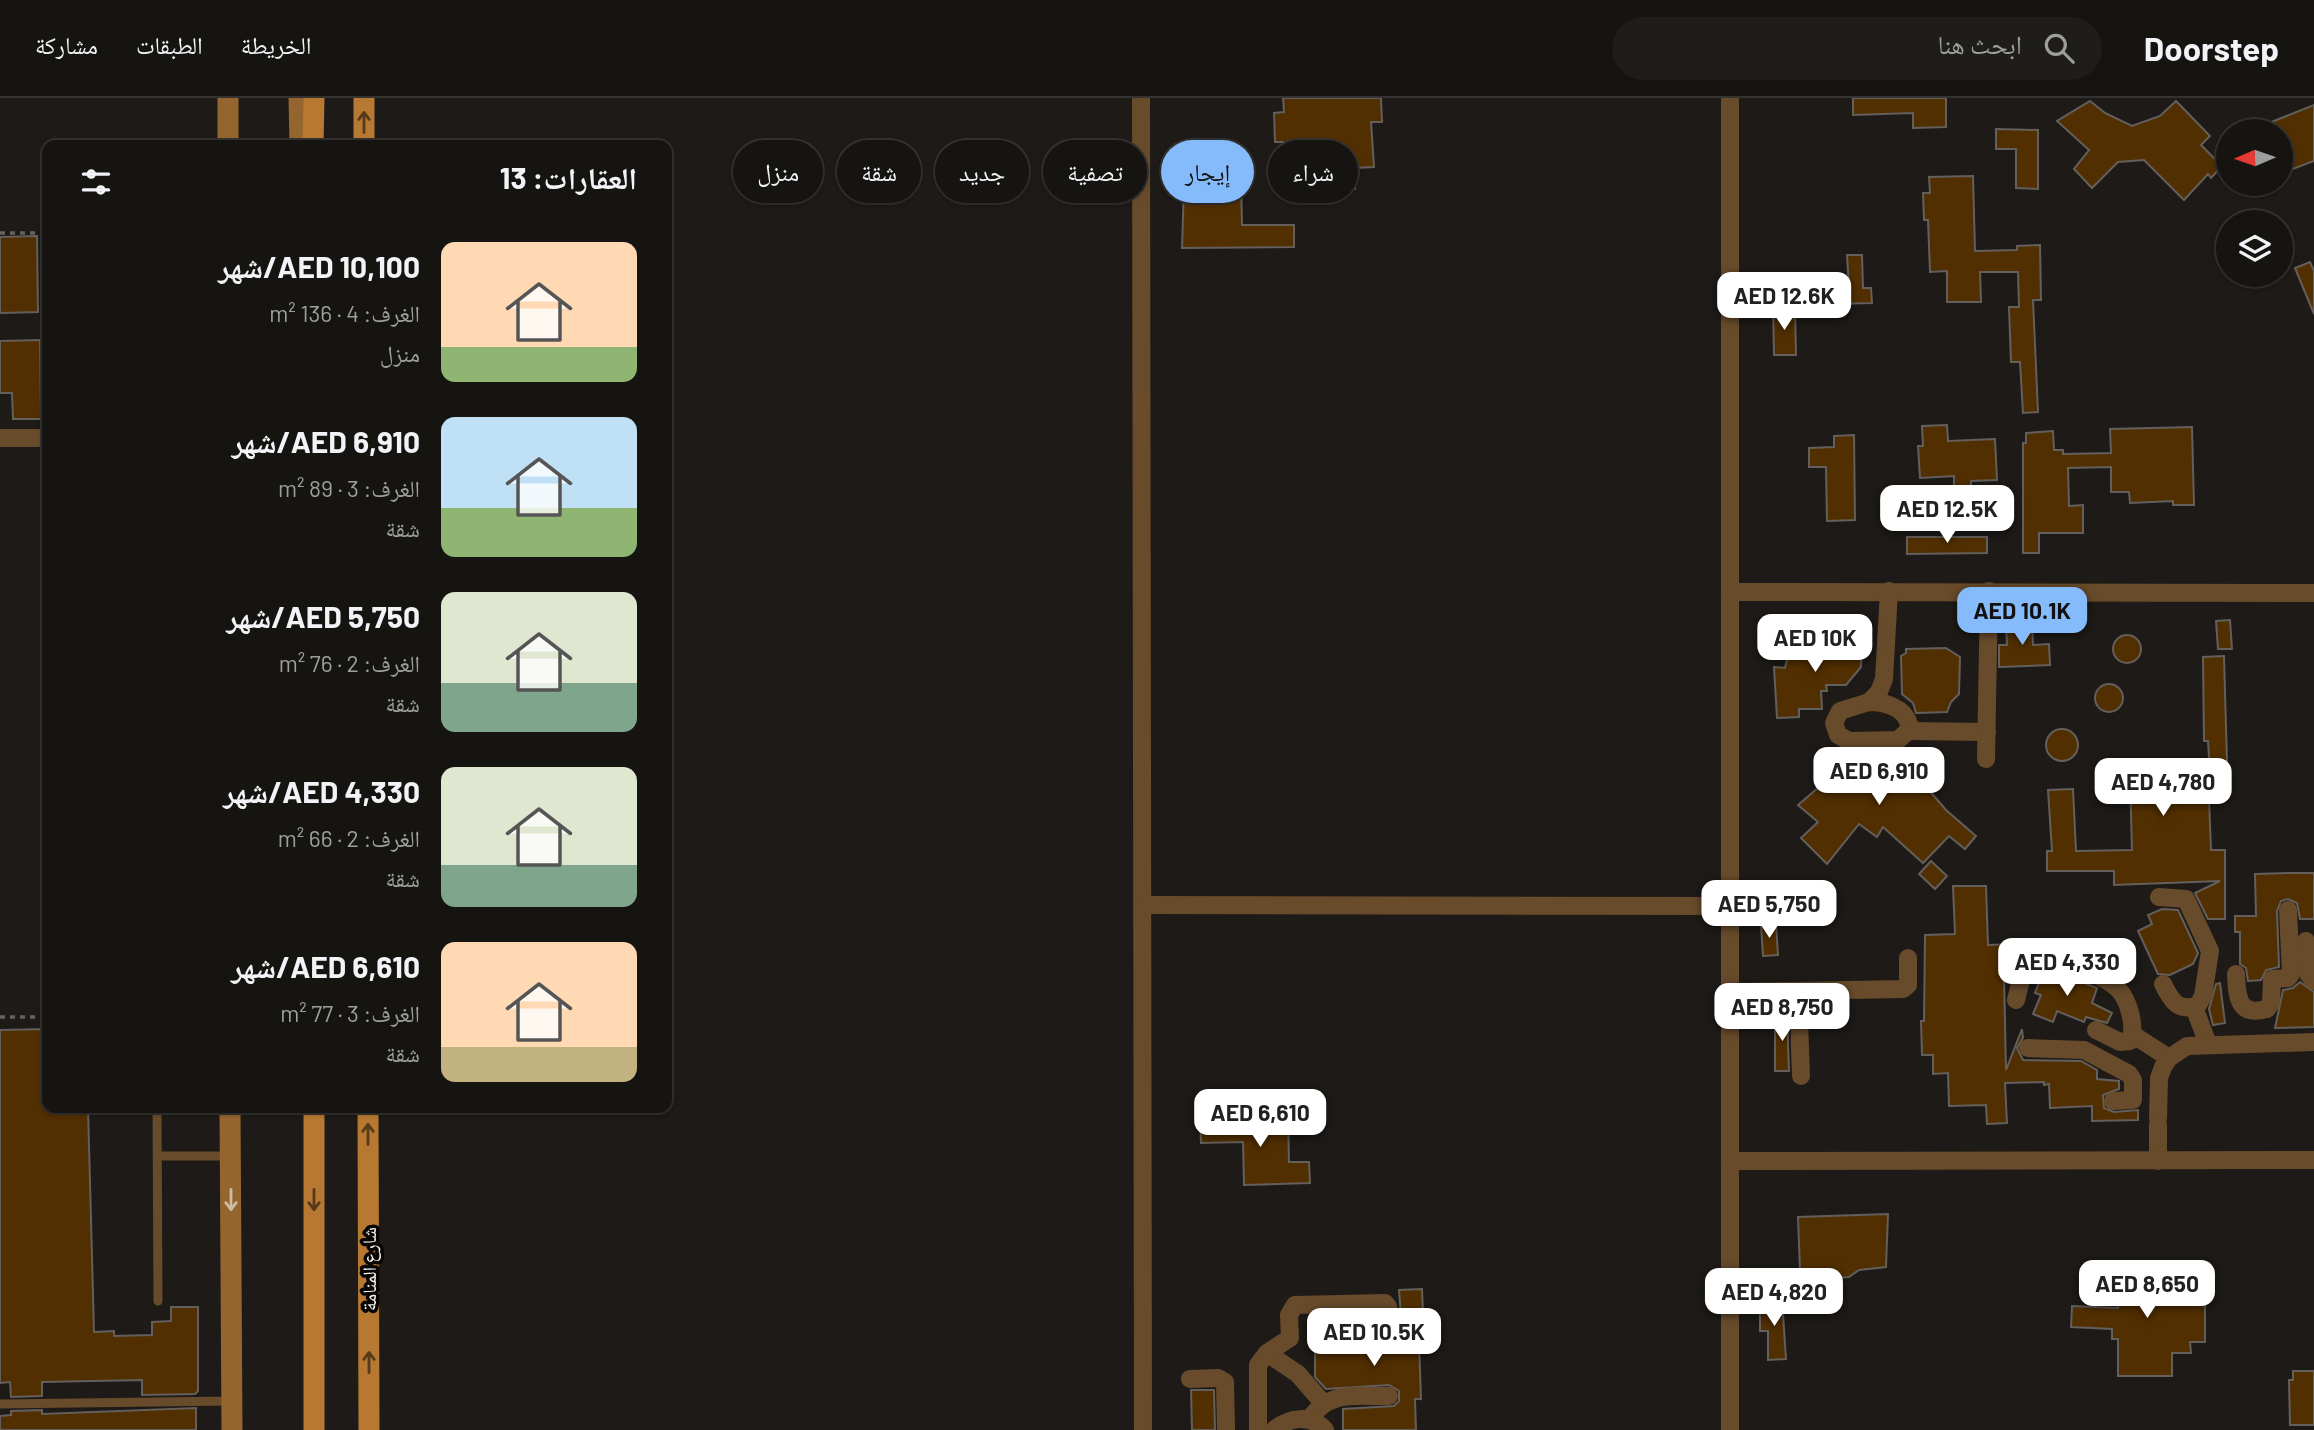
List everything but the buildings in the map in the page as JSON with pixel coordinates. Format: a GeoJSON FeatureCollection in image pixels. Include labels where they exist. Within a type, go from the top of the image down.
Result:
{"type":"FeatureCollection","features":[{"type":"Feature","properties":{"kind":"main road"},"geometry":{"type":"LineString","coordinates":[[313,140],[314,98]]}},
{"type":"Feature","properties":{"kind":"main road"},"geometry":{"type":"LineString","coordinates":[[363,98],[364,140]]}},
{"type":"Feature","properties":{"kind":"main road"},"geometry":{"type":"LineString","coordinates":[[314,1113],[314,1430]]}},
{"type":"Feature","properties":{"kind":"main road","name":"شارع المنامة"},"geometry":{"type":"LineString","coordinates":[[368,1113],[369,1430]]}},
{"type":"Feature","properties":{"kind":"street"},"geometry":{"type":"LineString","coordinates":[[228,98],[228,140]]}},
{"type":"Feature","properties":{"kind":"street"},"geometry":{"type":"LineString","coordinates":[[299,98],[300,140]]}},
{"type":"Feature","properties":{"kind":"street"},"geometry":{"type":"LineString","coordinates":[[1141,98],[1143,1430]]}},
{"type":"Feature","properties":{"kind":"street"},"geometry":{"type":"LineString","coordinates":[[1730,98],[1730,1430]]}},
{"type":"Feature","properties":{"kind":"street"},"geometry":{"type":"LineString","coordinates":[[0,438],[42,438]]}},
{"type":"Feature","properties":{"kind":"street"},"geometry":{"type":"LineString","coordinates":[[1869,702],[1879,692],[1884,680],[1889,591]]}},
{"type":"Feature","properties":{"kind":"street"},"geometry":{"type":"LineString","coordinates":[[1986,759],[1989,591]]}},
{"type":"Feature","properties":{"kind":"street"},"geometry":{"type":"LineString","coordinates":[[1730,592],[2314,593]]}},
{"type":"Feature","properties":{"kind":"street"},"geometry":{"type":"LineString","coordinates":[[1908,731],[1907,718],[1886,703],[1869,702],[1845,708],[1836,716],[1835,729],[1843,739],[1898,740],[1908,731],[1987,732]]}},
{"type":"Feature","properties":{"kind":"street"},"geometry":{"type":"LineString","coordinates":[[2159,897],[2186,899],[2208,945],[2210,958],[2203,996],[2194,1007]]}},
{"type":"Feature","properties":{"kind":"street"},"geometry":{"type":"LineString","coordinates":[[1142,905],[1730,906]]}},
{"type":"Feature","properties":{"kind":"street"},"geometry":{"type":"LineString","coordinates":[[2236,974],[2239,1003],[2254,1011],[2269,1006],[2272,979],[2290,976],[2288,910]]}},
{"type":"Feature","properties":{"kind":"street"},"geometry":{"type":"LineString","coordinates":[[2306,941],[2308,974],[2314,981]]}},
{"type":"Feature","properties":{"kind":"street"},"geometry":{"type":"LineString","coordinates":[[2016,1000],[2026,960],[2033,953],[2043,953],[2117,988],[2126,1001],[2132,1034],[2130,1041],[2123,1043],[2096,1030]]}},
{"type":"Feature","properties":{"kind":"street"},"geometry":{"type":"LineString","coordinates":[[1730,992],[1903,989],[1908,985],[1908,958]]}},
{"type":"Feature","properties":{"kind":"street"},"geometry":{"type":"LineString","coordinates":[[2163,984],[2176,1004],[2194,1007]]}},
{"type":"Feature","properties":{"kind":"street"},"geometry":{"type":"LineString","coordinates":[[1798,992],[1801,1076]]}},
{"type":"Feature","properties":{"kind":"street"},"geometry":{"type":"LineString","coordinates":[[2194,1007],[2208,1044]]}},
{"type":"Feature","properties":{"kind":"street"},"geometry":{"type":"LineString","coordinates":[[2254,1011],[2255,1044]]}},
{"type":"Feature","properties":{"kind":"street"},"geometry":{"type":"LineString","coordinates":[[2132,1034],[2169,1058]]}},
{"type":"Feature","properties":{"kind":"street"},"geometry":{"type":"LineString","coordinates":[[2158,1161],[2159,1078],[2169,1058],[2187,1046],[2314,1042]]}},
{"type":"Feature","properties":{"kind":"street"},"geometry":{"type":"LineString","coordinates":[[2028,1048],[2069,1047],[2092,1052],[2131,1076],[2132,1101],[2112,1101]]}},
{"type":"Feature","properties":{"kind":"street"},"geometry":{"type":"LineString","coordinates":[[2133,1088],[2158,1089]]}},
{"type":"Feature","properties":{"kind":"street"},"geometry":{"type":"LineString","coordinates":[[230,1113],[232,1430]]}},
{"type":"Feature","properties":{"kind":"street"},"geometry":{"type":"LineString","coordinates":[[1730,1161],[2314,1160]]}},
{"type":"Feature","properties":{"kind":"street"},"geometry":{"type":"LineString","coordinates":[[1258,1430],[1258,1365],[1267,1353],[1288,1342],[1291,1309],[1301,1304],[1385,1303],[1388,1307],[1391,1337]]}},
{"type":"Feature","properties":{"kind":"street"},"geometry":{"type":"LineString","coordinates":[[1267,1353],[1298,1374],[1323,1403]]}},
{"type":"Feature","properties":{"kind":"street"},"geometry":{"type":"LineString","coordinates":[[1189,1379],[1218,1378],[1225,1382],[1226,1430]]}},
{"type":"Feature","properties":{"kind":"street"},"geometry":{"type":"LineString","coordinates":[[1309,1420],[1323,1403],[1332,1398],[1389,1395]]}},
{"type":"Feature","properties":{"kind":"street"},"geometry":{"type":"LineString","coordinates":[[1275,1430],[1292,1420],[1318,1422],[1325,1430]]}},
{"type":"Feature","properties":{"kind":"lane"},"geometry":{"type":"LineString","coordinates":[[157,1113],[158,1301]]}},
{"type":"Feature","properties":{"kind":"lane"},"geometry":{"type":"LineString","coordinates":[[158,1156],[230,1156]]}},
{"type":"Feature","properties":{"kind":"lane"},"geometry":{"type":"LineString","coordinates":[[0,1404],[232,1401]]}},
{"type":"Feature","properties":{"kind":"path"},"geometry":{"type":"LineString","coordinates":[[0,233],[42,233]]}},
{"type":"Feature","properties":{"kind":"path"},"geometry":{"type":"LineString","coordinates":[[0,1017],[42,1017]]}}]}
